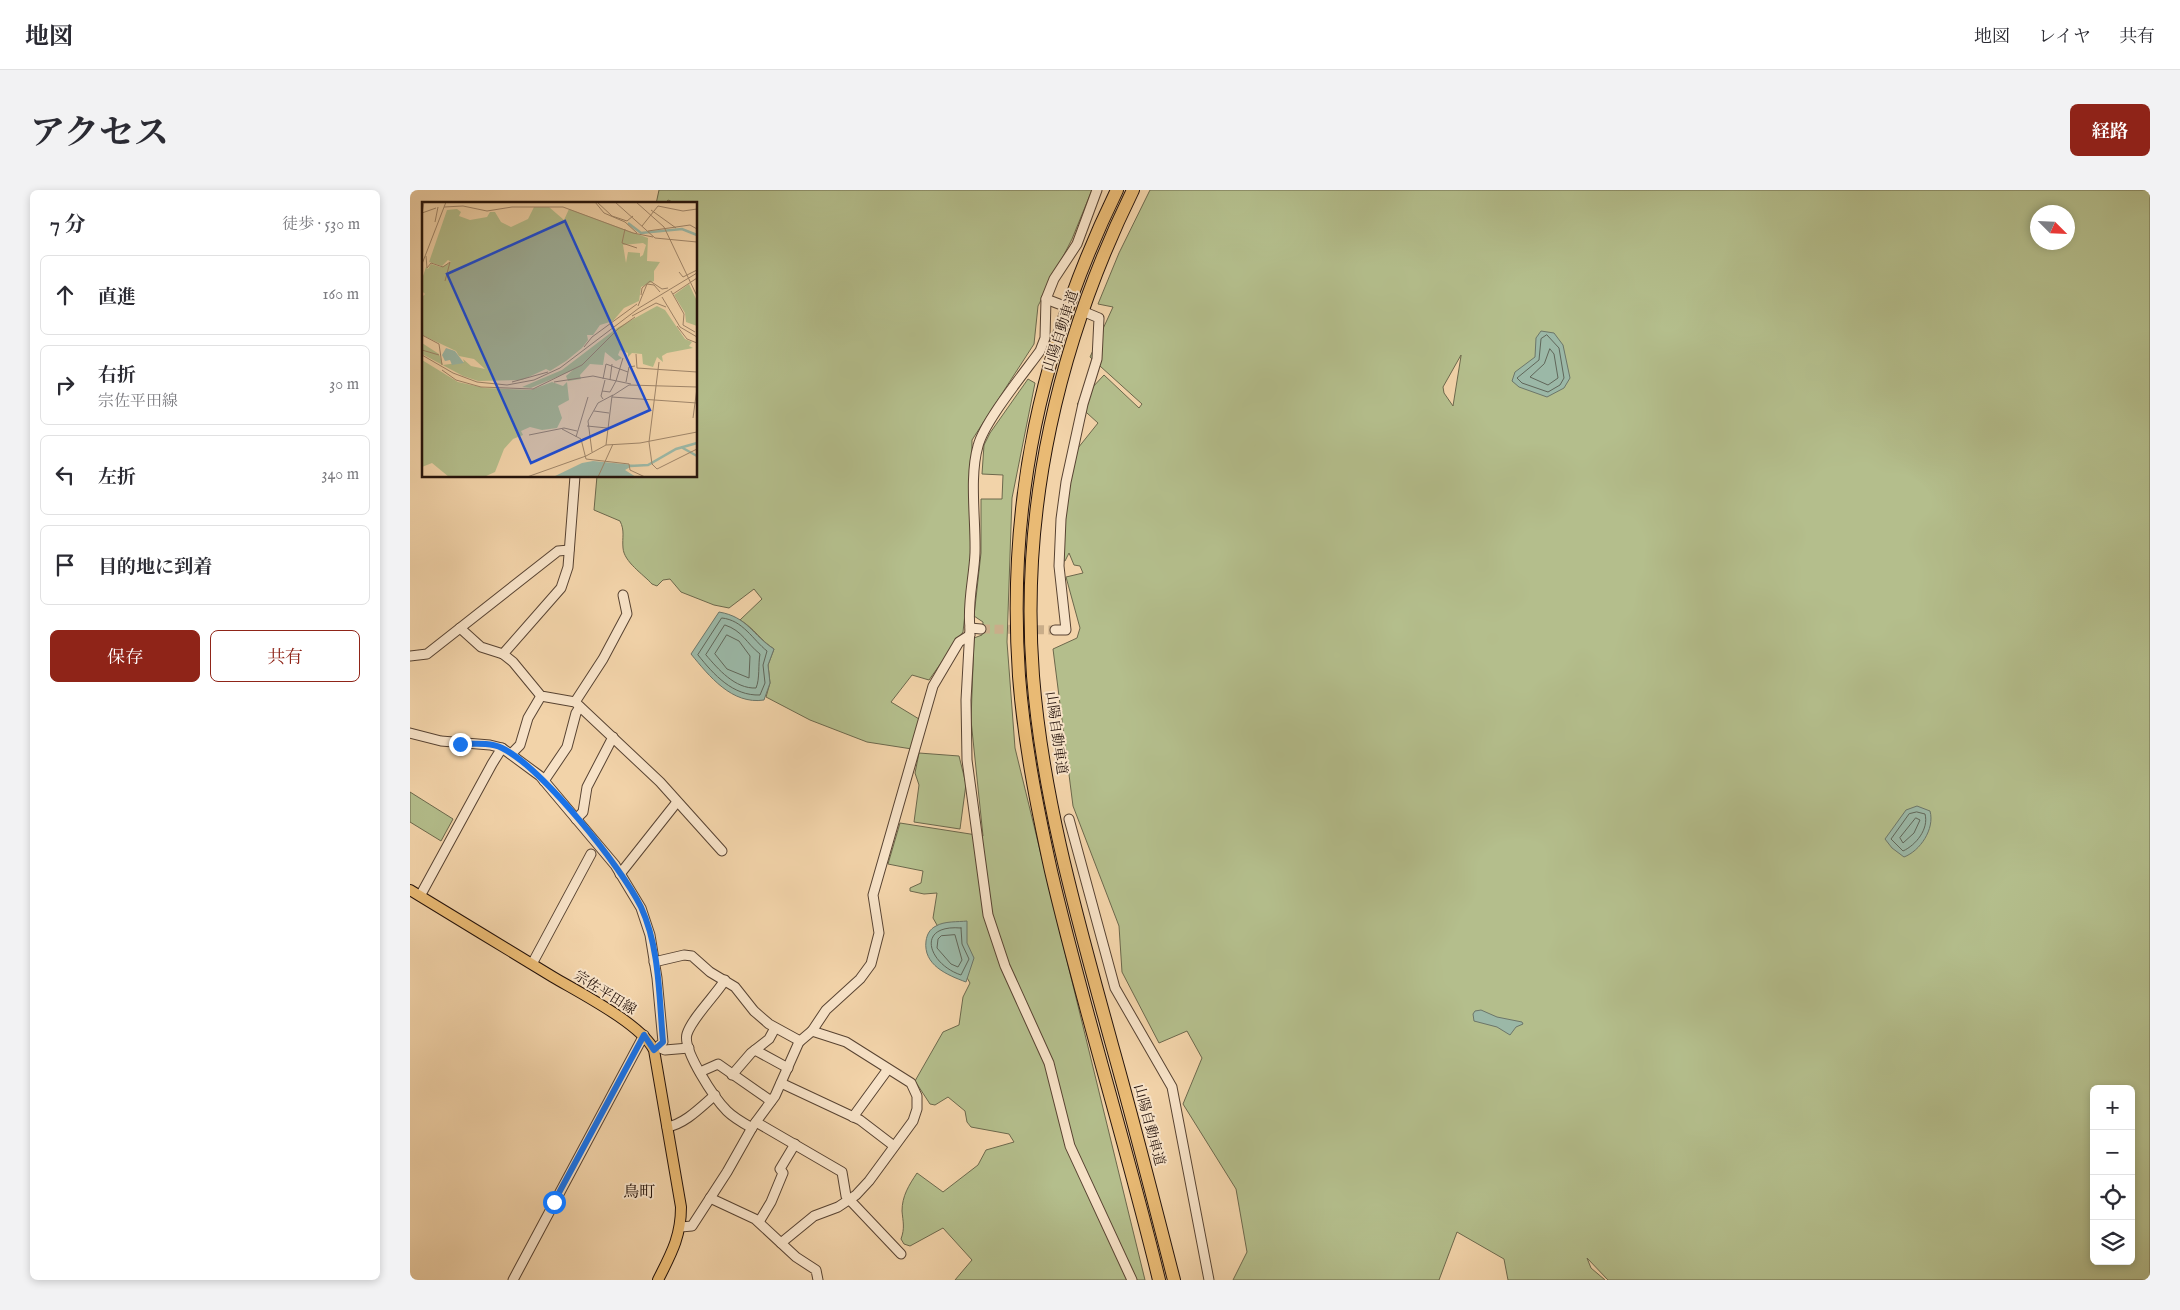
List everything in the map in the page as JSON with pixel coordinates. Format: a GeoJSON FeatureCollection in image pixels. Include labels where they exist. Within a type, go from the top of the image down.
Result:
{"type":"FeatureCollection","features":[{"type":"Feature","properties":{"kind":"highway","name":"山陽自動車道"},"geometry":{"type":"LineString","coordinates":[[1117,190],[1063,316],[1036,415],[1028,462],[1018,550],[1017,618],[1019,676],[1025,734],[1035,792],[1065,930],[1160,1280]]}},
{"type":"Feature","properties":{"kind":"highway","name":"山陽自動車道"},"geometry":{"type":"LineString","coordinates":[[1133,190],[1095,274],[1065,364],[1051,418],[1038,498],[1033,551],[1031,619],[1033,676],[1040,733],[1061,850],[1079,925],[1174,1280]]}},
{"type":"Feature","properties":{"kind":"main road","name":"宗佐平田線"},"geometry":{"type":"LineString","coordinates":[[410,890],[644,1035],[656,1048],[681,1207],[681,1227],[674,1248],[658,1280]]}},
{"type":"Feature","properties":{"kind":"street"},"geometry":{"type":"LineString","coordinates":[[1097,190],[1077,244],[1054,279],[1046,300],[1046,338],[1040,350],[985,430],[978,445],[974,501],[975,553],[968,616],[970,632],[966,700],[967,760],[988,915],[1005,966],[1049,1063],[1070,1146],[1132,1280]]}},
{"type":"Feature","properties":{"kind":"street"},"geometry":{"type":"LineString","coordinates":[[1046,300],[1059,304]]}},
{"type":"Feature","properties":{"kind":"street"},"geometry":{"type":"LineString","coordinates":[[1055,630],[1066,630],[1059,566],[1061,519],[1066,482],[1086,390],[1097,359],[1099,318],[1087,313]]}},
{"type":"Feature","properties":{"kind":"street"},"geometry":{"type":"LineString","coordinates":[[503,654],[561,588],[568,567],[575,478]]}},
{"type":"Feature","properties":{"kind":"street"},"geometry":{"type":"LineString","coordinates":[[410,656],[427,654],[558,551],[569,550]]}},
{"type":"Feature","properties":{"kind":"street"},"geometry":{"type":"LineString","coordinates":[[544,781],[568,747],[577,704],[627,614],[623,595]]}},
{"type":"Feature","properties":{"kind":"street"},"geometry":{"type":"LineString","coordinates":[[460,628],[481,647],[503,654],[513,662],[541,696],[577,704],[613,737],[722,851]]}},
{"type":"Feature","properties":{"kind":"street"},"geometry":{"type":"LineString","coordinates":[[681,1227],[692,1226],[710,1198],[781,1083],[800,1041],[812,1031],[826,1010],[860,979],[871,964],[879,933],[873,895],[933,686],[959,642],[970,632],[981,629]]}},
{"type":"Feature","properties":{"kind":"street"},"geometry":{"type":"LineString","coordinates":[[511,754],[520,745],[528,718],[541,696]]}},
{"type":"Feature","properties":{"kind":"street"},"geometry":{"type":"LineString","coordinates":[[410,733],[441,741],[490,745],[502,748],[511,754],[544,781],[620,874],[641,908],[650,935],[663,1042],[656,1048]]}},
{"type":"Feature","properties":{"kind":"street"},"geometry":{"type":"LineString","coordinates":[[576,819],[582,812],[587,787],[613,737]]}},
{"type":"Feature","properties":{"kind":"street"},"geometry":{"type":"LineString","coordinates":[[420,896],[502,748]]}},
{"type":"Feature","properties":{"kind":"street"},"geometry":{"type":"LineString","coordinates":[[620,874],[677,802]]}},
{"type":"Feature","properties":{"kind":"street"},"geometry":{"type":"LineString","coordinates":[[1069,819],[1115,988],[1172,1087],[1209,1280]]}},
{"type":"Feature","properties":{"kind":"street"},"geometry":{"type":"LineString","coordinates":[[532,964],[591,854]]}},
{"type":"Feature","properties":{"kind":"street"},"geometry":{"type":"LineString","coordinates":[[654,962],[684,955],[692,956],[710,972],[735,987],[754,1011],[775,1028],[800,1041]]}},
{"type":"Feature","properties":{"kind":"street"},"geometry":{"type":"LineString","coordinates":[[725,980],[686,1035],[688,1048],[714,1095],[726,1110],[795,1144],[842,1172],[846,1196],[901,1254]]}},
{"type":"Feature","properties":{"kind":"street"},"geometry":{"type":"LineString","coordinates":[[732,1075],[755,1050],[769,1039],[775,1028]]}},
{"type":"Feature","properties":{"kind":"street"},"geometry":{"type":"LineString","coordinates":[[781,1243],[814,1216],[838,1207],[849,1200],[869,1181],[913,1121],[917,1109],[917,1096],[911,1083],[846,1042],[812,1031]]}},
{"type":"Feature","properties":{"kind":"street"},"geometry":{"type":"LineString","coordinates":[[513,1280],[644,1035]]}},
{"type":"Feature","properties":{"kind":"street"},"geometry":{"type":"LineString","coordinates":[[656,1048],[665,1050],[688,1048]]}},
{"type":"Feature","properties":{"kind":"street"},"geometry":{"type":"LineString","coordinates":[[755,1050],[788,1068]]}},
{"type":"Feature","properties":{"kind":"street"},"geometry":{"type":"LineString","coordinates":[[700,1072],[718,1064],[770,1101]]}},
{"type":"Feature","properties":{"kind":"street"},"geometry":{"type":"LineString","coordinates":[[853,1117],[888,1069]]}},
{"type":"Feature","properties":{"kind":"street"},"geometry":{"type":"LineString","coordinates":[[781,1083],[853,1117],[872,1128],[894,1146]]}},
{"type":"Feature","properties":{"kind":"street"},"geometry":{"type":"LineString","coordinates":[[667,1127],[673,1126],[695,1112],[714,1095]]}},
{"type":"Feature","properties":{"kind":"street"},"geometry":{"type":"LineString","coordinates":[[759,1222],[779,1185],[783,1173],[780,1169],[782,1163],[795,1144]]}},
{"type":"Feature","properties":{"kind":"street"},"geometry":{"type":"LineString","coordinates":[[710,1198],[759,1222],[796,1257],[816,1270],[818,1280]]}},
{"type":"Feature","properties":{"kind":"green space"},"geometry":{"type":"Polygon","coordinates":[[[659,190],[1092,190],[1072,239],[1038,306],[1034,344],[972,440],[971,558],[963,632],[929,680],[912,675],[891,702],[919,719],[912,749],[867,742],[810,720],[766,697],[770,683],[768,665],[774,649],[740,620],[762,599],[754,589],[729,608],[714,605],[681,592],[670,579],[663,580],[657,586],[652,584],[635,568],[624,553],[623,531],[620,521],[594,510],[597,478],[698,478],[698,202],[672,202],[668,200],[666,202],[656,202],[659,190]]]}},
{"type":"Feature","properties":{"kind":"green space"},"geometry":{"type":"Polygon","coordinates":[[[1150,190],[2150,190],[2150,1280],[1608,1280],[1587,1258],[1591,1268],[1605,1280],[1508,1280],[1504,1259],[1457,1232],[1439,1280],[1233,1280],[1247,1252],[1236,1189],[1183,1104],[1202,1058],[1187,1031],[1159,1043],[1122,972],[1119,926],[1073,806],[1053,649],[1077,638],[1080,628],[1066,577],[1083,573],[1080,566],[1074,565],[1069,553],[1065,561],[1061,560],[1063,521],[1074,453],[1098,423],[1077,404],[1104,375],[1139,408],[1142,404],[1090,357],[1113,307],[1098,304],[1119,253],[1150,190]],[[1461,355],[1443,387],[1444,393],[1453,406],[1461,355]]]}},
{"type":"Feature","properties":{"kind":"green space"},"geometry":{"type":"Polygon","coordinates":[[[1028,379],[1035,383],[1012,498],[1007,642],[1015,748],[1145,1280],[955,1280],[972,1260],[943,1228],[910,1246],[904,1244],[901,1239],[903,1200],[917,1173],[943,1192],[978,1165],[986,1150],[1014,1142],[1009,1134],[971,1127],[967,1122],[965,1111],[948,1097],[935,1105],[930,1104],[915,1081],[943,1032],[959,1025],[963,997],[970,983],[933,918],[937,893],[924,894],[910,891],[910,888],[921,883],[923,871],[888,864],[900,823],[983,836],[971,720],[974,638],[982,635],[983,622],[974,616],[981,553],[981,499],[1002,499],[1003,475],[982,474],[984,445],[990,433],[1028,379]]]}},
{"type":"Feature","properties":{"kind":"green space"},"geometry":{"type":"Polygon","coordinates":[[[919,753],[959,756],[966,784],[960,829],[914,822],[919,785],[915,773],[919,753]]]}},
{"type":"Feature","properties":{"kind":"green space"},"geometry":{"type":"Polygon","coordinates":[[[410,792],[453,819],[441,841],[410,822],[410,792]]]}},
{"type":"Feature","properties":{"kind":"water"},"geometry":{"type":"Polygon","coordinates":[[[1541,331],[1554,333],[1563,345],[1570,378],[1564,388],[1547,397],[1519,387],[1512,381],[1515,372],[1535,357],[1536,338],[1541,331]]]}},
{"type":"Feature","properties":{"kind":"water"},"geometry":{"type":"Polygon","coordinates":[[[719,612],[729,614],[743,622],[774,649],[768,665],[770,683],[764,700],[742,698],[722,687],[691,654],[719,612]]]}},
{"type":"Feature","properties":{"kind":"water"},"geometry":{"type":"Polygon","coordinates":[[[1917,806],[1930,811],[1930,825],[1921,845],[1904,857],[1892,848],[1885,839],[1906,810],[1917,806]]]}},
{"type":"Feature","properties":{"kind":"water"},"geometry":{"type":"Polygon","coordinates":[[[967,921],[967,943],[974,958],[966,982],[951,976],[932,963],[928,957],[926,941],[930,930],[939,924],[967,921]]]}},
{"type":"Feature","properties":{"kind":"water"},"geometry":{"type":"Polygon","coordinates":[[[1481,1010],[1497,1017],[1522,1022],[1523,1024],[1516,1027],[1510,1035],[1497,1027],[1474,1021],[1473,1014],[1475,1011],[1481,1010]]]}},
{"type":"Feature","properties":{"kind":"tunnel"},"geometry":{"type":"LineString","coordinates":[[981,629],[1055,630]]}},
{"type":"Feature","properties":{"kind":"district","name":"鳥町"},"geometry":{"type":"Point","coordinates":[639,1193]}},
{"type":"Feature","properties":{"kind":"route"},"geometry":{"type":"LineString","coordinates":[[460,744],[500,747],[540,776],[615,865],[641,908],[650,935],[657,978],[663,1042],[654,1050],[650,1041],[644,1035],[554,1202]]}}]}
